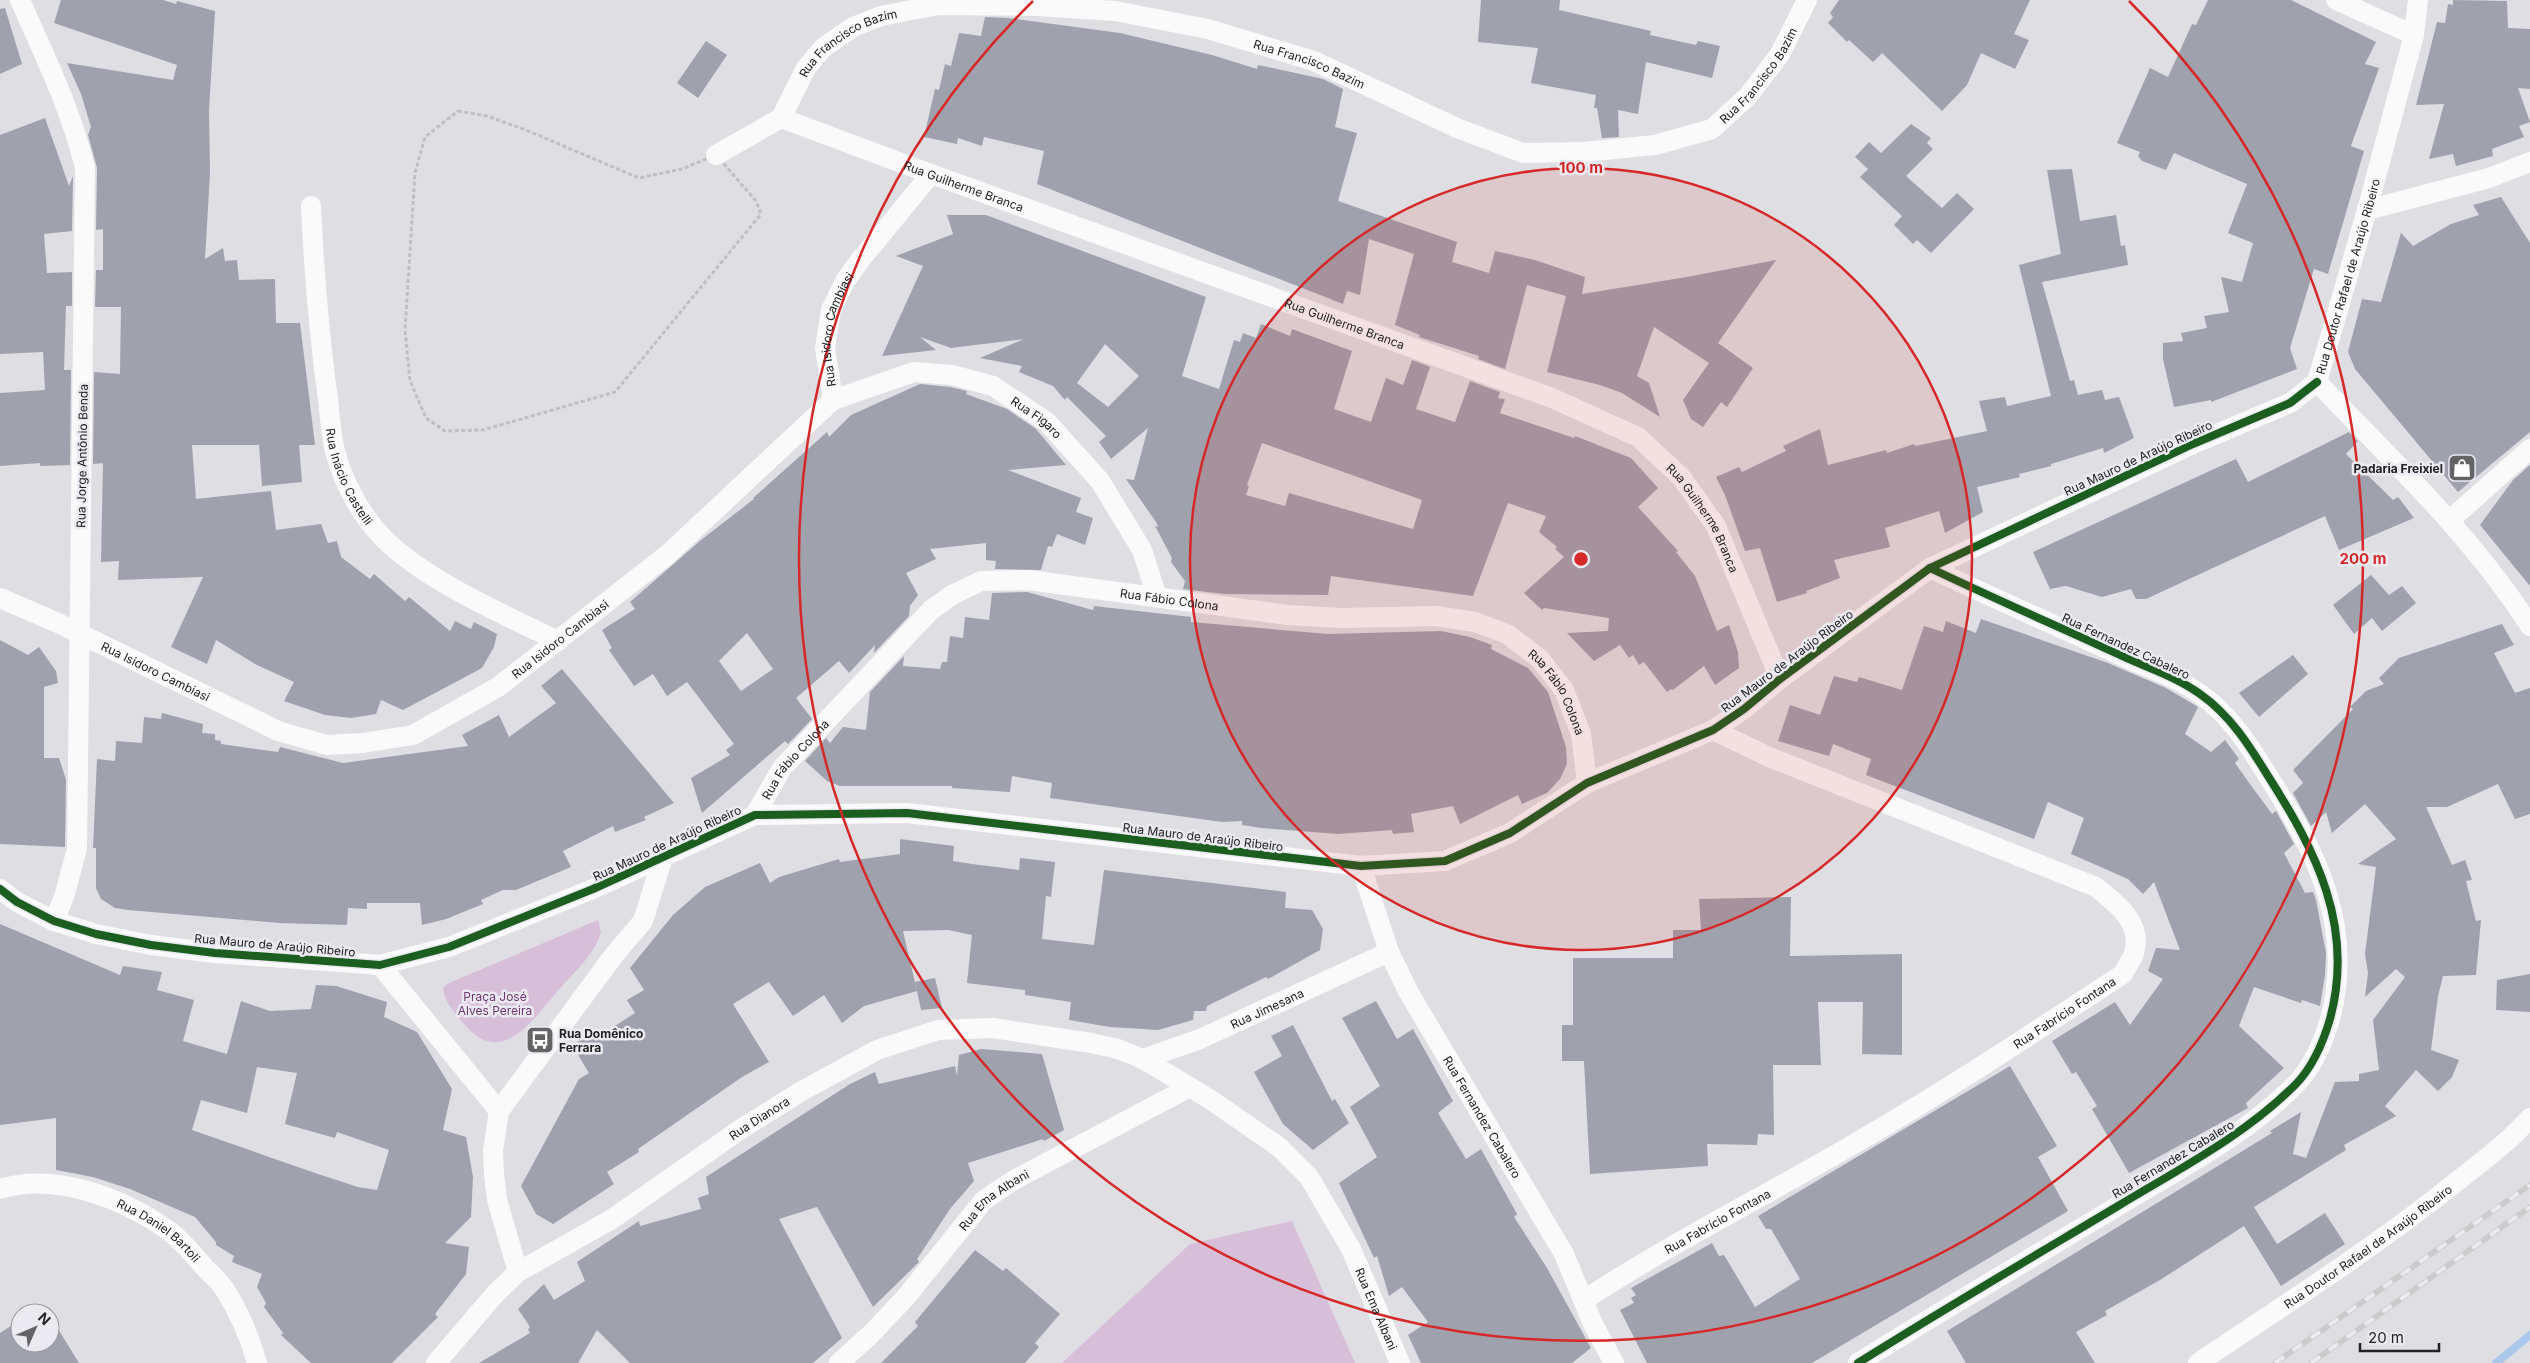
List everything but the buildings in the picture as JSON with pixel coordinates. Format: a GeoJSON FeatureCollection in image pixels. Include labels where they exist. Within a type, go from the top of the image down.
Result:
{"type":"FeatureCollection","features":[{"type":"Feature","properties":{"kind":"street","name":"Rua Jorge Antônio Benda"},"geometry":{"type":"LineString","coordinates":[[20,0],[64,98],[77,134],[85,168],[83,492],[78,633],[80,696],[77,849],[64,897],[54,921]]}},
{"type":"Feature","properties":{"kind":"street","name":"Rua Francisco Bazim"},"geometry":{"type":"LineString","coordinates":[[781,118],[806,68],[822,48],[852,27],[881,16],[938,5],[1038,6],[1115,11],[1208,28],[1314,61],[1457,128],[1523,153],[1584,152],[1655,145],[1712,129],[1748,96],[1780,54],[1807,0]]}},
{"type":"Feature","properties":{"kind":"street"},"geometry":{"type":"LineString","coordinates":[[2336,0],[2414,36]]}},
{"type":"Feature","properties":{"kind":"street","name":"Rua Doutor Rafael de Araújo Ribeiro"},"geometry":{"type":"LineString","coordinates":[[2418,0],[2414,36],[2367,210],[2317,382],[2450,520],[2502,583],[2530,626]]}},
{"type":"Feature","properties":{"kind":"street"},"geometry":{"type":"LineString","coordinates":[[716,155],[781,118]]}},
{"type":"Feature","properties":{"kind":"street","name":"Rua Guilherme Branca"},"geometry":{"type":"LineString","coordinates":[[781,118],[1552,398],[1638,437],[1681,477],[1716,526],[1780,679]]}},
{"type":"Feature","properties":{"kind":"street"},"geometry":{"type":"LineString","coordinates":[[2367,210],[2488,178],[2530,162]]}},
{"type":"Feature","properties":{"kind":"street","name":"Rua Isidoro Cambiasi"},"geometry":{"type":"LineString","coordinates":[[0,598],[78,633],[278,731],[327,745],[363,743],[412,735],[498,687],[667,556],[833,400],[826,348],[830,310],[845,281],[861,259],[931,174]]}},
{"type":"Feature","properties":{"kind":"street","name":"Rua Inácio Castelli"},"geometry":{"type":"LineString","coordinates":[[311,206],[313,254],[325,380],[336,455],[351,491],[375,528],[402,555],[488,606],[558,641]]}},
{"type":"Feature","properties":{"kind":"street","name":"Rua Figaro"},"geometry":{"type":"LineString","coordinates":[[833,400],[914,372],[952,375],[993,386],[1047,422],[1100,481],[1142,550],[1157,596]]}},
{"type":"Feature","properties":{"kind":"street","name":"Rua Mauro de Araújo Ribeiro"},"geometry":{"type":"LineString","coordinates":[[0,889],[17,902],[54,921],[96,934],[206,952],[380,965],[449,947],[593,889],[755,814],[907,813],[1361,866],[1445,861],[1510,834],[1587,783],[1713,730],[1744,709],[1780,679],[1930,568],[2193,444],[2290,403],[2317,382]]}},
{"type":"Feature","properties":{"kind":"street"},"geometry":{"type":"LineString","coordinates":[[2450,520],[2530,449]]}},
{"type":"Feature","properties":{"kind":"street","name":"Rua Fernandez Cabalero"},"geometry":{"type":"LineString","coordinates":[[1858,1363],[1971,1292],[2241,1132],[2298,1083],[2323,1045],[2335,999],[2338,944],[2333,910],[2319,867],[2288,807],[2251,748],[2221,712],[2181,682],[2017,610],[1930,568]]}},
{"type":"Feature","properties":{"kind":"street","name":"Rua Fábio Colona"},"geometry":{"type":"LineString","coordinates":[[755,814],[782,768],[931,610],[952,595],[981,581],[1028,580],[1288,615],[1342,618],[1436,616],[1475,622],[1506,634],[1540,659],[1564,690],[1581,734],[1587,783]]}},
{"type":"Feature","properties":{"kind":"street","name":"Rua Fabrício Fontana"},"geometry":{"type":"LineString","coordinates":[[1584,1300],[1646,1260],[1860,1141],[1988,1062],[2123,974],[2134,953],[2136,930],[2122,908],[2096,887],[1769,757],[1713,730]]}},
{"type":"Feature","properties":{"kind":"street"},"geometry":{"type":"LineString","coordinates":[[518,1272],[497,1200],[493,1151],[499,1112],[614,955],[643,921],[663,857]]}},
{"type":"Feature","properties":{"kind":"street","name":"Rua Fernandez Cabalero"},"geometry":{"type":"LineString","coordinates":[[1361,866],[1389,952],[1409,993],[1564,1254],[1593,1324],[1614,1363]]}},
{"type":"Feature","properties":{"kind":"street","name":"Rua Jimesana"},"geometry":{"type":"LineString","coordinates":[[1144,1058],[1200,1039],[1389,952]]}},
{"type":"Feature","properties":{"kind":"street"},"geometry":{"type":"LineString","coordinates":[[380,965],[499,1112]]}},
{"type":"Feature","properties":{"kind":"street","name":"Rua Dianora"},"geometry":{"type":"LineString","coordinates":[[436,1363],[496,1292],[518,1272],[612,1219],[741,1129],[800,1092],[877,1050],[938,1030],[993,1028],[1091,1043],[1118,1049],[1144,1058]]}},
{"type":"Feature","properties":{"kind":"street","name":"Rua Ema Albani"},"geometry":{"type":"LineString","coordinates":[[1144,1058],[1278,1147],[1309,1177],[1351,1249],[1400,1363]]}},
{"type":"Feature","properties":{"kind":"street","name":"Rua Ema Albani"},"geometry":{"type":"LineString","coordinates":[[839,1363],[906,1298],[984,1200],[1014,1180],[1190,1087]]}},
{"type":"Feature","properties":{"kind":"street","name":"Rua Doutor Rafael de Araújo Ribeiro"},"geometry":{"type":"LineString","coordinates":[[2198,1363],[2348,1262],[2426,1206],[2480,1163],[2530,1118]]}},
{"type":"Feature","properties":{"kind":"street","name":"Rua Daniel Bartoli"},"geometry":{"type":"LineString","coordinates":[[0,1189],[14,1184],[64,1185],[116,1201],[166,1228],[225,1289],[252,1343],[257,1363]]}},
{"type":"Feature","properties":{"kind":"path"},"geometry":{"type":"LineString","coordinates":[[458,111],[487,116],[526,130],[639,178],[682,169],[716,155],[756,201],[761,214],[616,392],[483,430],[445,431],[426,418],[410,381],[405,330],[415,173],[425,137],[458,111]]}},
{"type":"Feature","properties":{"kind":"green space","name":"Praça José Alves Pereira"},"geometry":{"type":"Polygon","coordinates":[[[598,920],[601,932],[588,957],[526,1027],[514,1036],[503,1041],[490,1042],[478,1036],[464,1024],[448,1003],[443,988],[449,983],[598,920]]]}},
{"type":"Feature","properties":{"kind":"green space"},"geometry":{"type":"Polygon","coordinates":[[[1292,1221],[1355,1363],[1062,1363],[1190,1244],[1292,1221]]]}},
{"type":"Feature","properties":{"kind":"waterway"},"geometry":{"type":"LineString","coordinates":[[2496,1363],[2530,1335]]}},
{"type":"Feature","properties":{"kind":"railway"},"geometry":{"type":"LineString","coordinates":[[2275,1363],[2530,1185]]}},
{"type":"Feature","properties":{"kind":"railway"},"geometry":{"type":"LineString","coordinates":[[2311,1363],[2530,1207]]}},
{"type":"Feature","properties":{"kind":"cycle path"},"geometry":{"type":"LineString","coordinates":[[0,889],[17,902],[54,921],[96,934],[151,945],[215,953],[380,965],[449,947],[593,889],[755,815],[907,813],[1361,866],[1445,861],[1510,833],[1587,783],[1713,730],[1744,709],[1780,679],[1930,568],[2193,444],[2290,403],[2317,382]]}},
{"type":"Feature","properties":{"kind":"cycle path"},"geometry":{"type":"LineString","coordinates":[[1858,1363],[2210,1151],[2254,1120],[2295,1085],[2312,1063],[2321,1046],[2330,1019],[2336,985],[2338,953],[2334,921],[2326,891],[2315,862],[2301,833],[2261,764],[2238,731],[2221,711],[2200,694],[2171,677],[1930,568]]}},
{"type":"Feature","properties":{"kind":"place","name":"Padaria Freixiel"},"geometry":{"type":"Point","coordinates":[2462,468]}},
{"type":"Feature","properties":{"kind":"place","name":"Rua Domênico Ferrara"},"geometry":{"type":"Point","coordinates":[540,1040]}}]}
